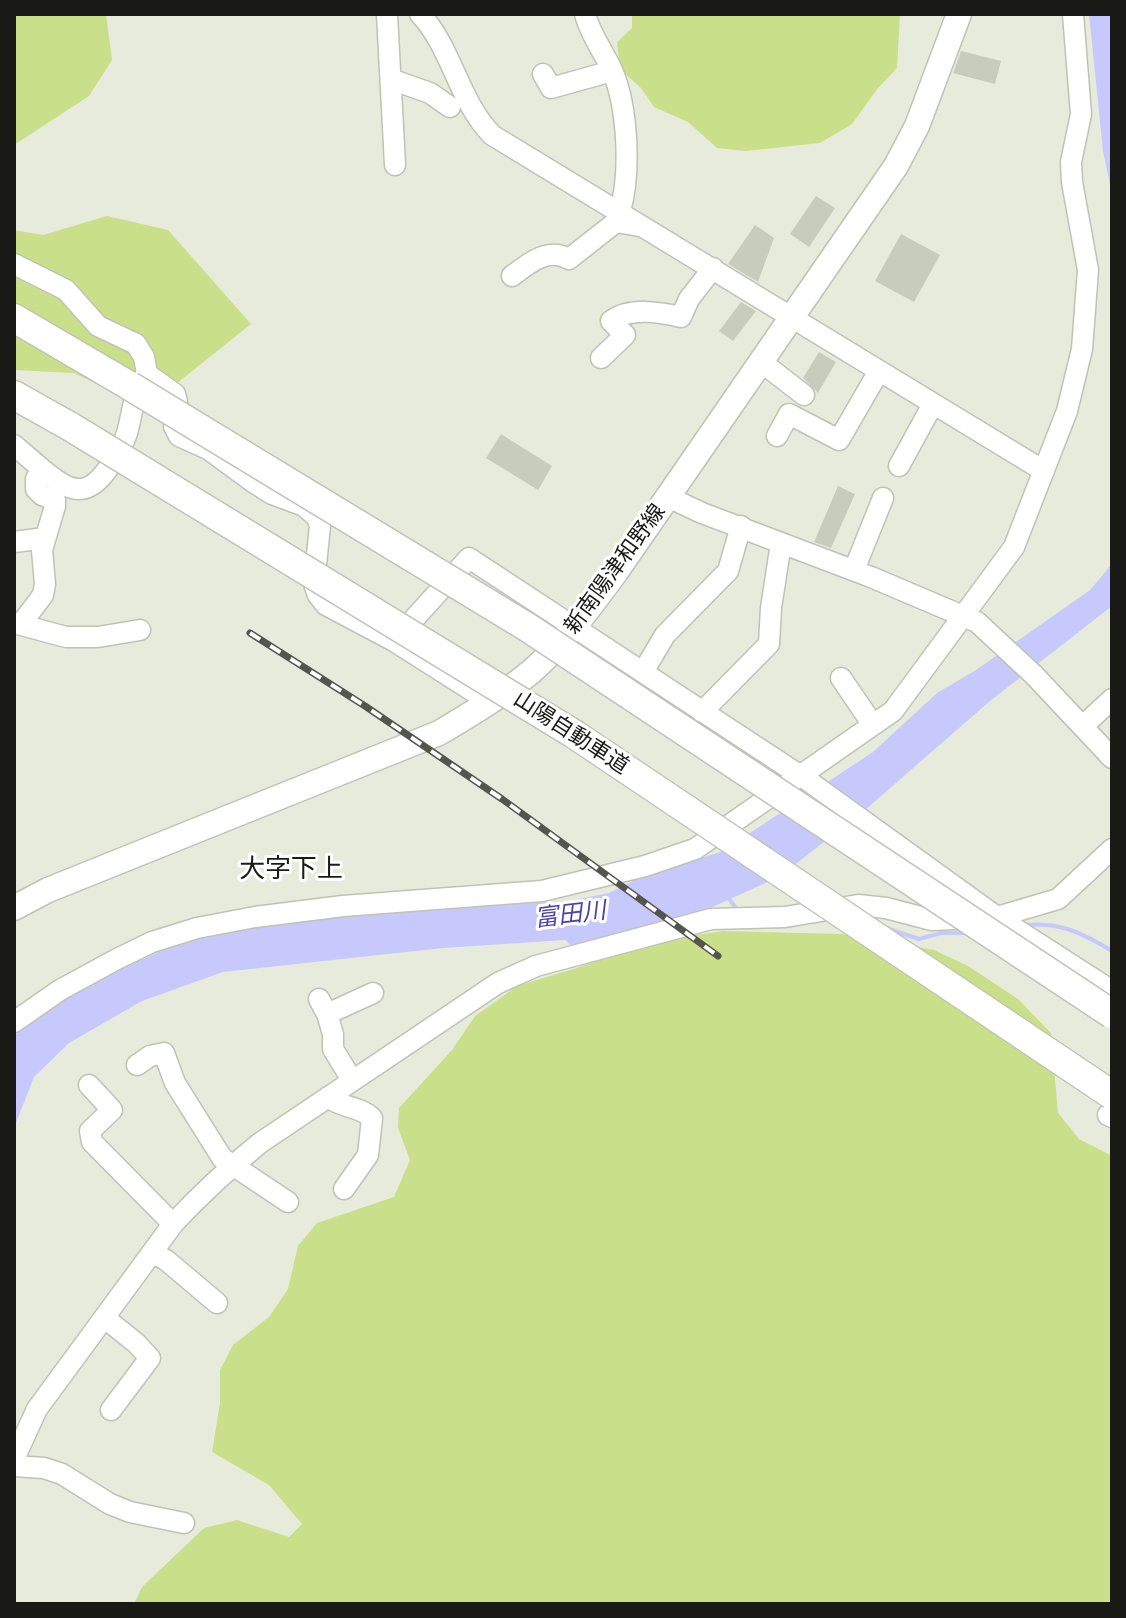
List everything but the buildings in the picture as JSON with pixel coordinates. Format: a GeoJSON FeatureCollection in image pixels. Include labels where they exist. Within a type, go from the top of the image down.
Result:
{"type":"FeatureCollection","features":[{"type":"Feature","properties":{"kind":"highway"},"geometry":{"type":"LineString","coordinates":[[14,318],[138,380],[527,627],[1112,1014]]}},
{"type":"Feature","properties":{"kind":"highway","name":"山陽自動車道"},"geometry":{"type":"LineString","coordinates":[[14,395],[574,734],[1111,1109]]}},
{"type":"Feature","properties":{"kind":"main road","name":"新南陽津和野線"},"geometry":{"type":"LineString","coordinates":[[14,908],[48,890],[439,733],[490,702],[532,670],[574,628],[896,166],[927,102],[959,14]]}},
{"type":"Feature","properties":{"kind":"street"},"geometry":{"type":"LineString","coordinates":[[387,14],[387,42],[393,80],[395,165]]}},
{"type":"Feature","properties":{"kind":"street"},"geometry":{"type":"LineString","coordinates":[[420,14],[434,31],[462,92],[492,135],[1044,471]]}},
{"type":"Feature","properties":{"kind":"street"},"geometry":{"type":"LineString","coordinates":[[585,14],[612,71],[624,108],[626,133],[620,211]]}},
{"type":"Feature","properties":{"kind":"street"},"geometry":{"type":"LineString","coordinates":[[14,1022],[60,990],[117,959],[152,942],[197,928],[343,906],[542,891],[645,866],[695,849],[803,777],[893,711],[1014,547],[1067,411],[1082,349],[1087,308],[1085,247],[1071,162],[1081,114],[1073,14]]}},
{"type":"Feature","properties":{"kind":"street"},"geometry":{"type":"LineString","coordinates":[[543,74],[551,88],[612,71]]}},
{"type":"Feature","properties":{"kind":"street"},"geometry":{"type":"LineString","coordinates":[[393,80],[430,93],[450,107]]}},
{"type":"Feature","properties":{"kind":"street"},"geometry":{"type":"LineString","coordinates":[[512,276],[536,258],[560,254],[569,259],[616,222],[636,227],[642,225]]}},
{"type":"Feature","properties":{"kind":"street"},"geometry":{"type":"LineString","coordinates":[[14,264],[66,290],[98,326],[136,344],[144,357],[123,443],[102,479],[89,489],[75,490],[58,483],[14,445]]}},
{"type":"Feature","properties":{"kind":"street"},"geometry":{"type":"LineString","coordinates":[[601,358],[625,335],[611,321],[618,315],[640,312],[681,317],[689,299],[713,268]]}},
{"type":"Feature","properties":{"kind":"street"},"geometry":{"type":"LineString","coordinates":[[760,361],[804,395]]}},
{"type":"Feature","properties":{"kind":"street"},"geometry":{"type":"LineString","coordinates":[[777,436],[789,414],[839,440],[879,371]]}},
{"type":"Feature","properties":{"kind":"street"},"geometry":{"type":"LineString","coordinates":[[138,380],[175,394],[174,426],[179,436],[208,449],[272,494],[304,506],[317,517],[320,526],[314,584],[326,605],[394,641],[490,702]]}},
{"type":"Feature","properties":{"kind":"street"},"geometry":{"type":"LineString","coordinates":[[899,466],[933,404]]}},
{"type":"Feature","properties":{"kind":"street"},"geometry":{"type":"LineString","coordinates":[[42,469],[36,479],[36,489],[55,500],[42,550],[45,584],[43,595],[17,624],[66,637],[98,637],[140,630]]}},
{"type":"Feature","properties":{"kind":"street"},"geometry":{"type":"LineString","coordinates":[[668,497],[964,614],[999,641],[1034,675],[1112,758]]}},
{"type":"Feature","properties":{"kind":"street"},"geometry":{"type":"LineString","coordinates":[[854,570],[883,498]]}},
{"type":"Feature","properties":{"kind":"street"},"geometry":{"type":"LineString","coordinates":[[643,672],[665,635],[728,571],[741,526]]}},
{"type":"Feature","properties":{"kind":"street"},"geometry":{"type":"LineString","coordinates":[[14,542],[45,538]]}},
{"type":"Feature","properties":{"kind":"street"},"geometry":{"type":"LineString","coordinates":[[702,712],[769,644],[781,543]]}},
{"type":"Feature","properties":{"kind":"street"},"geometry":{"type":"LineString","coordinates":[[394,641],[469,558],[803,777],[997,917],[1112,991]]}},
{"type":"Feature","properties":{"kind":"street"},"geometry":{"type":"LineString","coordinates":[[841,678],[873,725]]}},
{"type":"Feature","properties":{"kind":"street"},"geometry":{"type":"LineString","coordinates":[[1083,726],[1112,699]]}},
{"type":"Feature","properties":{"kind":"street"},"geometry":{"type":"LineString","coordinates":[[14,1459],[37,1409],[173,1224],[231,1166],[486,990],[523,971],[711,919],[785,917],[858,905],[886,908],[932,920],[997,917],[1058,899],[1112,849]]}},
{"type":"Feature","properties":{"kind":"street"},"geometry":{"type":"LineString","coordinates":[[352,1080],[333,1049],[333,1034],[323,1006],[373,993]]}},
{"type":"Feature","properties":{"kind":"street"},"geometry":{"type":"LineString","coordinates":[[137,1065],[150,1056],[164,1053],[175,1083],[222,1158],[288,1202]]}},
{"type":"Feature","properties":{"kind":"street"},"geometry":{"type":"LineString","coordinates":[[89,1085],[112,1110],[90,1131],[92,1142],[173,1224]]}},
{"type":"Feature","properties":{"kind":"street"},"geometry":{"type":"LineString","coordinates":[[328,1097],[366,1112],[372,1118],[368,1155],[344,1189]]}},
{"type":"Feature","properties":{"kind":"street"},"geometry":{"type":"LineString","coordinates":[[153,1253],[166,1260],[217,1303]]}},
{"type":"Feature","properties":{"kind":"street"},"geometry":{"type":"LineString","coordinates":[[106,1319],[150,1358],[111,1410]]}},
{"type":"Feature","properties":{"kind":"street"},"geometry":{"type":"LineString","coordinates":[[14,1466],[44,1468],[62,1474],[110,1504],[130,1512],[184,1523]]}},
{"type":"Feature","properties":{"kind":"green space"},"geometry":{"type":"Polygon","coordinates":[[[14,14],[106,14],[112,60],[89,96],[14,145],[14,14]]]}},
{"type":"Feature","properties":{"kind":"green space"},"geometry":{"type":"Polygon","coordinates":[[[632,14],[900,14],[897,68],[852,124],[820,143],[746,151],[717,148],[688,122],[654,107],[641,88],[620,69],[617,42],[632,28],[632,14]]]}},
{"type":"Feature","properties":{"kind":"green space"},"geometry":{"type":"Polygon","coordinates":[[[107,216],[168,230],[251,324],[156,400],[122,396],[74,373],[14,370],[14,230],[43,235],[107,216]]]}},
{"type":"Feature","properties":{"kind":"green space"},"geometry":{"type":"Polygon","coordinates":[[[723,931],[842,934],[934,950],[968,966],[1018,999],[1051,1033],[1058,1113],[1079,1139],[1112,1156],[1112,1604],[134,1604],[142,1587],[204,1528],[237,1520],[289,1537],[302,1524],[269,1485],[212,1452],[220,1403],[220,1370],[233,1345],[269,1317],[288,1289],[298,1246],[317,1223],[394,1197],[410,1160],[398,1128],[399,1108],[452,1050],[475,1016],[517,986],[644,943],[723,931]]]}},
{"type":"Feature","properties":{"kind":"water"},"geometry":{"type":"Polygon","coordinates":[[[1089,14],[1111,14],[1112,194],[1103,151],[1089,14]]]}},
{"type":"Feature","properties":{"kind":"water","name":"富田川"},"geometry":{"type":"Polygon","coordinates":[[[1112,564],[1112,606],[990,701],[865,810],[779,877],[699,913],[573,947],[565,940],[443,948],[223,972],[142,1001],[69,1043],[34,1077],[14,1128],[14,1037],[21,1028],[59,1000],[107,975],[159,952],[220,932],[345,914],[569,901],[609,893],[649,873],[721,852],[873,752],[937,693],[976,670],[1090,590],[1112,564]]]}},
{"type":"Feature","properties":{"kind":"waterway"},"geometry":{"type":"LineString","coordinates":[[727,896],[738,911]]}},
{"type":"Feature","properties":{"kind":"waterway"},"geometry":{"type":"LineString","coordinates":[[1023,925],[1048,925],[1070,930],[1112,951]]}},
{"type":"Feature","properties":{"kind":"waterway"},"geometry":{"type":"LineString","coordinates":[[883,927],[919,939],[941,933],[971,933]]}},
{"type":"Feature","properties":{"kind":"railway"},"geometry":{"type":"LineString","coordinates":[[250,633],[502,799],[718,956]]}},
{"type":"Feature","properties":{"kind":"district","name":"大字下上"},"geometry":{"type":"Point","coordinates":[291,869]}}]}
